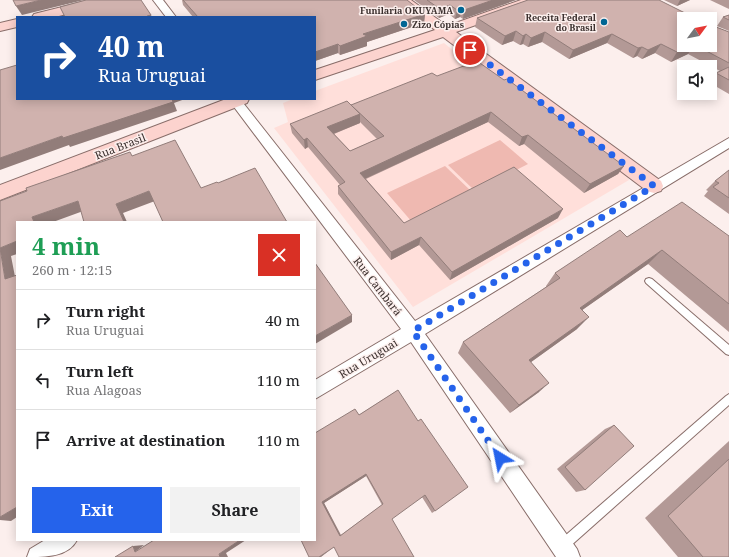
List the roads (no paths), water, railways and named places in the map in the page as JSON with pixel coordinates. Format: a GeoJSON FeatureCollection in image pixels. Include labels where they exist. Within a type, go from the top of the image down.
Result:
{"type":"FeatureCollection","features":[{"type":"Feature","properties":{"kind":"street"},"geometry":{"type":"LineString","coordinates":[[43,16],[105,0]]}},
{"type":"Feature","properties":{"kind":"street"},"geometry":{"type":"LineString","coordinates":[[158,0],[170,16]]}},
{"type":"Feature","properties":{"kind":"street"},"geometry":{"type":"LineString","coordinates":[[403,0],[654,186]]}},
{"type":"Feature","properties":{"kind":"street"},"geometry":{"type":"LineString","coordinates":[[316,75],[446,32],[533,0]]}},
{"type":"Feature","properties":{"kind":"street"},"geometry":{"type":"LineString","coordinates":[[0,27],[16,23]]}},
{"type":"Feature","properties":{"kind":"street","name":"Rua Brasil"},"geometry":{"type":"LineString","coordinates":[[0,193],[237,100]]}},
{"type":"Feature","properties":{"kind":"street","name":"Rua Cambará"},"geometry":{"type":"LineString","coordinates":[[237,100],[413,331],[565,552]]}},
{"type":"Feature","properties":{"kind":"street","name":"Rua Uruguai"},"geometry":{"type":"LineString","coordinates":[[316,389],[729,142]]}},
{"type":"Feature","properties":{"kind":"street"},"geometry":{"type":"LineString","coordinates":[[38,557],[64,541]]}},
{"type":"Feature","properties":{"kind":"lane"},"geometry":{"type":"LineString","coordinates":[[649,281],[729,351]]}},
{"type":"Feature","properties":{"kind":"lane"},"geometry":{"type":"LineString","coordinates":[[565,552],[729,399]]}},
{"type":"Feature","properties":{"kind":"place","name":"Funilaria OKUYAMA"},"geometry":{"type":"Point","coordinates":[461,10]}},
{"type":"Feature","properties":{"kind":"place","name":"Receita Federal do Brasil"},"geometry":{"type":"Point","coordinates":[604,22]}},
{"type":"Feature","properties":{"kind":"place","name":"Zizo Cópias"},"geometry":{"type":"Point","coordinates":[404,24]}}]}
